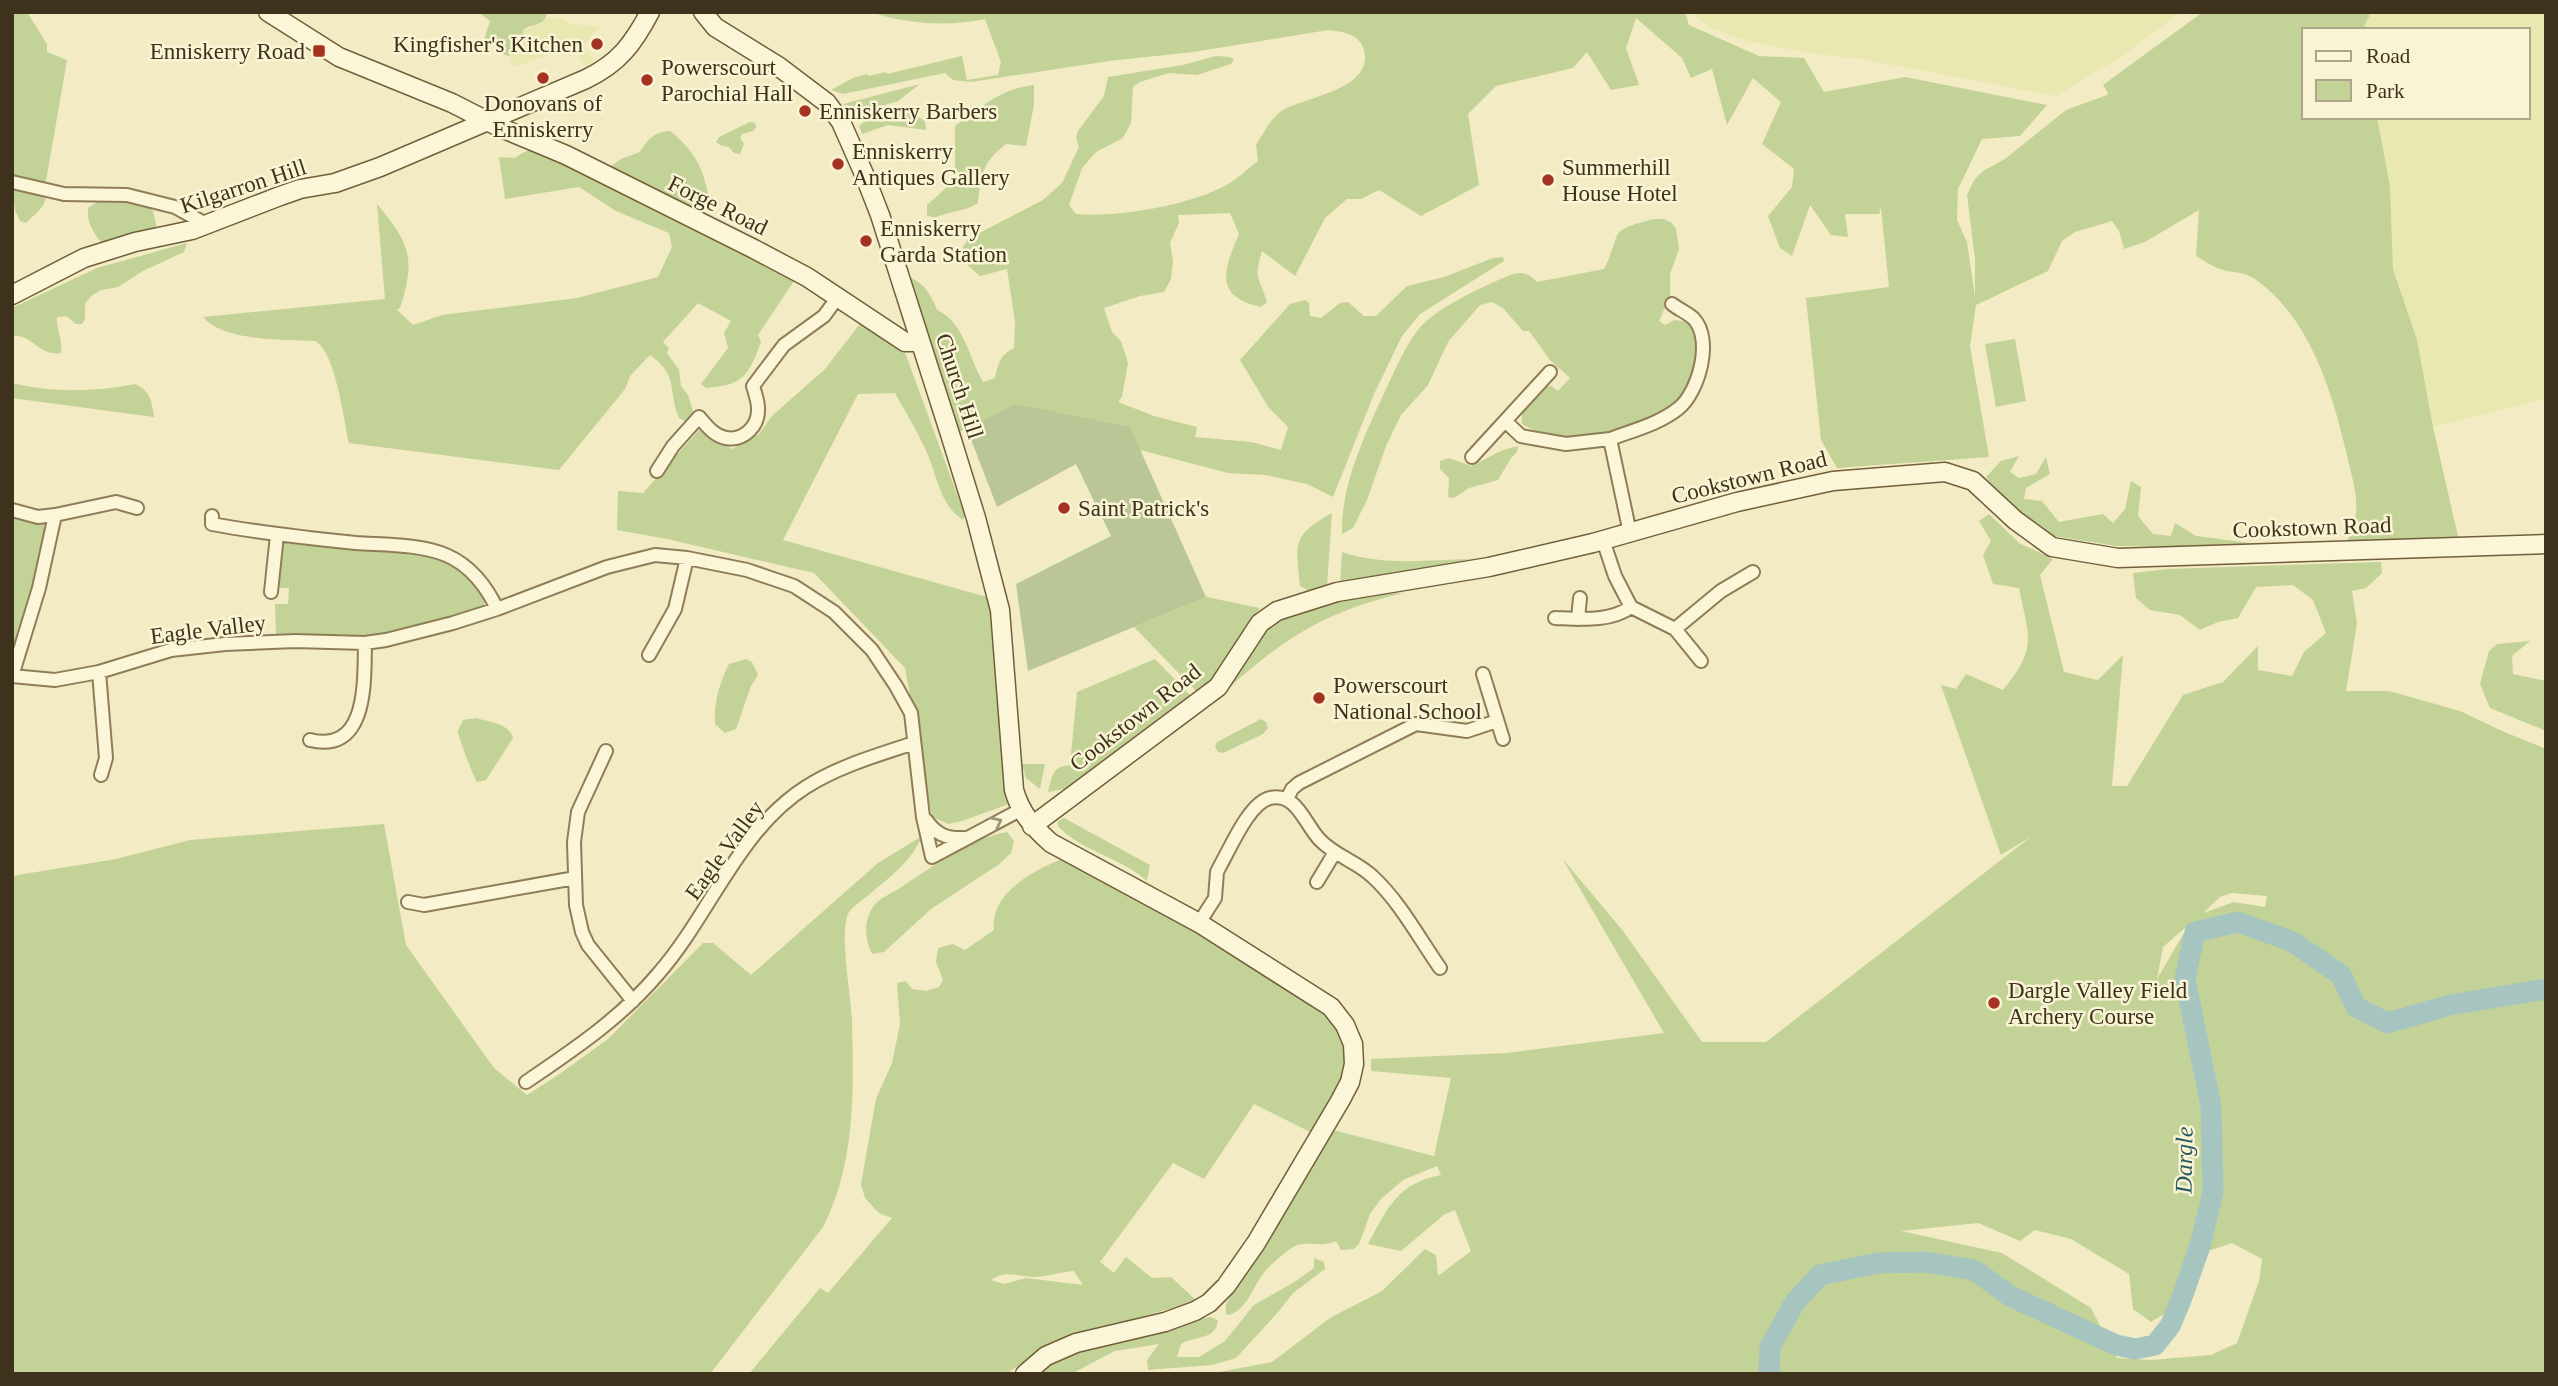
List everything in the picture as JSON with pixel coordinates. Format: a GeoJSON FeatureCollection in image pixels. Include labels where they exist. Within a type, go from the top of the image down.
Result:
{"type":"FeatureCollection","features":[{"type":"Feature","properties":{"kind":"street","name":"Forge Road"},"geometry":{"type":"LineString","coordinates":[[268,12],[339,57],[566,155],[754,249],[807,277],[905,342],[919,342]]}},
{"type":"Feature","properties":{"kind":"street","name":"Kilgarron Hill"},"geometry":{"type":"LineString","coordinates":[[12,295],[85,258],[206,225],[300,189],[335,183],[380,167],[598,73],[615,63],[639,32],[650,12]]}},
{"type":"Feature","properties":{"kind":"street","name":"Church Hill"},"geometry":{"type":"LineString","coordinates":[[703,12],[715,27],[778,66],[827,103],[841,122],[880,215],[976,518],[1000,610],[1014,790],[1020,810],[1032,826],[1051,843],[1199,923],[1331,1007],[1345,1025],[1353,1044],[1354,1064],[1350,1082],[1256,1242],[1226,1286],[1209,1303],[1195,1311],[1165,1322],[1076,1343],[1046,1356],[1025,1374]]}},
{"type":"Feature","properties":{"kind":"street"},"geometry":{"type":"LineString","coordinates":[[12,182],[64,194],[127,195],[175,207],[206,225]]}},
{"type":"Feature","properties":{"kind":"street"},"geometry":{"type":"LineString","coordinates":[[657,471],[673,446],[699,417],[717,434],[727,438],[746,434],[754,426],[759,408],[754,386],[784,345],[824,316],[838,297]]}},
{"type":"Feature","properties":{"kind":"street"},"geometry":{"type":"LineString","coordinates":[[1505,421],[1521,436],[1566,444],[1611,439],[1656,422],[1682,406],[1699,377],[1705,341],[1695,320],[1672,304]]}},
{"type":"Feature","properties":{"kind":"street"},"geometry":{"type":"LineString","coordinates":[[1472,457],[1550,372]]}},
{"type":"Feature","properties":{"kind":"street"},"geometry":{"type":"LineString","coordinates":[[1611,439],[1630,533]]}},
{"type":"Feature","properties":{"kind":"street","name":"Cookstown Road"},"geometry":{"type":"LineString","coordinates":[[1032,826],[1218,687],[1260,623],[1277,611],[1337,592],[1489,567],[1630,533],[1737,502],[1833,481],[1945,472],[1973,481],[2015,520],[2052,547],[2118,558],[2546,544]]}},
{"type":"Feature","properties":{"kind":"street"},"geometry":{"type":"LineString","coordinates":[[12,510],[38,517],[116,502],[137,508]]}},
{"type":"Feature","properties":{"kind":"street","name":"Eagle Valley"},"geometry":{"type":"LineString","coordinates":[[55,515],[39,588],[12,676],[55,680],[99,672],[171,650],[295,641],[365,643],[408,636],[497,609],[607,567],[655,555],[687,558],[747,570],[794,586],[834,612],[872,650],[911,713],[923,817],[932,857],[968,837]]}},
{"type":"Feature","properties":{"kind":"street"},"geometry":{"type":"LineString","coordinates":[[212,516],[212,524],[277,536],[418,548],[447,555],[480,582],[497,609]]}},
{"type":"Feature","properties":{"kind":"street","name":"Eagle Valley"},"geometry":{"type":"LineString","coordinates":[[271,592],[277,536]]}},
{"type":"Feature","properties":{"kind":"street"},"geometry":{"type":"LineString","coordinates":[[1603,540],[1615,576],[1631,607],[1675,629],[1701,661]]}},
{"type":"Feature","properties":{"kind":"street"},"geometry":{"type":"LineString","coordinates":[[649,655],[675,609],[687,558]]}},
{"type":"Feature","properties":{"kind":"street"},"geometry":{"type":"LineString","coordinates":[[1675,629],[1721,591],[1753,572]]}},
{"type":"Feature","properties":{"kind":"street"},"geometry":{"type":"LineString","coordinates":[[1578,619],[1580,598]]}},
{"type":"Feature","properties":{"kind":"street"},"geometry":{"type":"LineString","coordinates":[[1555,618],[1619,615],[1631,607]]}},
{"type":"Feature","properties":{"kind":"street"},"geometry":{"type":"LineString","coordinates":[[310,740],[324,743],[334,740],[344,735],[356,719],[363,699],[365,643]]}},
{"type":"Feature","properties":{"kind":"street"},"geometry":{"type":"LineString","coordinates":[[99,672],[106,758],[101,775]]}},
{"type":"Feature","properties":{"kind":"street"},"geometry":{"type":"LineString","coordinates":[[1483,674],[1503,739]]}},
{"type":"Feature","properties":{"kind":"street"},"geometry":{"type":"LineString","coordinates":[[1287,799],[1299,783],[1416,724],[1467,731],[1497,721]]}},
{"type":"Feature","properties":{"kind":"street","name":"Eagle Valley"},"geometry":{"type":"LineString","coordinates":[[526,1082],[581,1045],[634,1001],[681,946],[746,847],[772,814],[806,787],[835,771],[915,743]]}},
{"type":"Feature","properties":{"kind":"street"},"geometry":{"type":"LineString","coordinates":[[606,751],[578,812],[574,842],[576,905],[585,938],[597,958],[634,1001]]}},
{"type":"Feature","properties":{"kind":"street"},"geometry":{"type":"LineString","coordinates":[[1199,923],[1215,898],[1217,872],[1254,808],[1269,799],[1287,799],[1294,804],[1318,839],[1371,874],[1384,888],[1440,968]]}},
{"type":"Feature","properties":{"kind":"street"},"geometry":{"type":"LineString","coordinates":[[923,817],[934,831],[950,838],[968,837],[1020,810]]}},
{"type":"Feature","properties":{"kind":"street"},"geometry":{"type":"LineString","coordinates":[[1317,882],[1335,852]]}},
{"type":"Feature","properties":{"kind":"street"},"geometry":{"type":"LineString","coordinates":[[408,902],[425,905],[575,878]]}},
{"type":"Feature","properties":{"kind":"green space"},"geometry":{"type":"Polygon","coordinates":[[[12,12],[27,12],[47,44],[47,52],[67,60],[45,201],[41,209],[26,223],[20,221],[15,210],[12,181],[12,12]]]}},
{"type":"Feature","properties":{"kind":"green space"},"geometry":{"type":"Polygon","coordinates":[[[478,12],[547,12],[544,20],[523,30],[523,40],[518,41],[516,51],[509,56],[499,53],[497,43],[483,43],[490,21],[478,12]]]}},
{"type":"Feature","properties":{"kind":"green space"},"geometry":{"type":"Polygon","coordinates":[[[871,12],[1685,12],[1689,25],[1759,56],[1804,58],[1824,92],[1905,77],[2047,105],[2020,136],[1982,139],[1958,189],[1957,220],[1967,242],[1975,297],[1975,259],[1967,195],[1974,180],[2066,110],[2107,95],[2103,85],[2203,12],[2369,12],[2363,28],[2302,28],[2302,119],[2377,119],[2390,186],[2393,269],[2417,340],[2433,427],[2460,545],[2344,549],[2355,518],[2355,491],[2334,407],[2316,358],[2291,315],[2274,295],[2251,276],[2220,269],[2196,256],[2199,210],[2145,242],[2124,249],[2119,231],[2112,221],[2075,232],[2062,241],[2048,271],[1976,305],[1970,346],[1989,457],[1837,468],[1821,440],[1806,298],[1889,287],[1881,208],[1879,214],[1845,214],[1848,237],[1831,235],[1810,205],[1792,256],[1780,248],[1768,216],[1792,187],[1794,169],[1762,144],[1781,102],[1753,78],[1727,125],[1712,69],[1691,78],[1682,58],[1636,18],[1626,48],[1639,85],[1611,90],[1587,52],[1573,68],[1496,86],[1468,114],[1479,185],[1421,216],[1379,190],[1361,199],[1347,199],[1325,218],[1295,276],[1262,251],[1258,278],[1267,302],[1261,307],[1235,296],[1226,280],[1229,259],[1239,234],[1230,213],[1178,215],[1179,223],[1170,243],[1173,261],[1171,279],[1164,292],[1140,296],[1104,308],[1112,332],[1121,341],[1128,363],[1122,397],[1118,402],[1154,416],[1197,427],[1195,437],[1251,442],[1281,450],[1288,427],[1269,408],[1240,360],[1290,304],[1305,300],[1309,303],[1310,316],[1321,318],[1340,303],[1348,302],[1364,316],[1376,316],[1407,286],[1503,257],[1504,261],[1420,314],[1402,336],[1374,394],[1333,497],[1307,484],[1266,475],[1228,473],[1140,450],[967,429],[957,432],[911,278],[924,287],[937,310],[954,323],[983,382],[995,378],[1002,357],[1014,348],[1015,322],[1007,269],[980,276],[964,262],[963,247],[968,239],[1043,200],[1062,183],[1079,147],[1076,138],[1078,131],[1104,96],[1108,77],[1183,65],[1216,56],[1234,60],[1231,64],[1197,75],[1169,73],[1140,82],[1133,87],[1131,123],[1123,138],[1096,152],[1082,168],[1069,205],[1076,214],[1132,212],[1175,204],[1228,184],[1258,161],[1256,145],[1275,117],[1283,110],[1349,83],[1359,74],[1364,63],[1364,50],[1354,37],[1328,30],[1193,52],[1109,61],[971,82],[953,80],[945,73],[843,94],[831,90],[867,74],[887,74],[962,56],[967,80],[998,75],[1001,62],[985,19],[928,23],[871,12]]]}},
{"type":"Feature","properties":{"kind":"green space"},"geometry":{"type":"Polygon","coordinates":[[[1696,12],[2181,12],[2120,57],[2056,96],[1861,59],[1809,53],[1748,41],[1711,28],[1696,17],[1696,12]]]}},
{"type":"Feature","properties":{"kind":"green space"},"geometry":{"type":"Polygon","coordinates":[[[2362,12],[2546,12],[2546,399],[2433,427],[2417,340],[2393,269],[2390,186],[2377,119],[2530,119],[2530,28],[2362,28],[2362,12]]]}},
{"type":"Feature","properties":{"kind":"green space"},"geometry":{"type":"Polygon","coordinates":[[[547,18],[599,27],[582,48],[594,59],[586,68],[570,48],[513,67],[509,56],[514,55],[523,30],[541,24],[547,18]]]}},
{"type":"Feature","properties":{"kind":"green space"},"geometry":{"type":"Polygon","coordinates":[[[920,84],[898,101],[853,115],[843,104],[920,84]]]}},
{"type":"Feature","properties":{"kind":"green space"},"geometry":{"type":"Polygon","coordinates":[[[1034,85],[1034,105],[1026,146],[1006,144],[992,157],[984,170],[978,203],[934,218],[927,215],[927,205],[955,180],[955,126],[1001,95],[1034,85]]]}},
{"type":"Feature","properties":{"kind":"green space"},"geometry":{"type":"Polygon","coordinates":[[[898,111],[909,111],[925,121],[926,130],[888,125],[862,134],[859,126],[868,119],[898,111]]]}},
{"type":"Feature","properties":{"kind":"green space"},"geometry":{"type":"Polygon","coordinates":[[[750,122],[755,123],[756,127],[753,131],[742,134],[740,138],[744,144],[740,154],[716,142],[719,137],[750,122]]]}},
{"type":"Feature","properties":{"kind":"green space"},"geometry":{"type":"Polygon","coordinates":[[[670,131],[688,148],[699,166],[711,209],[701,212],[612,169],[611,166],[621,159],[640,152],[652,137],[670,131]]]}},
{"type":"Feature","properties":{"kind":"green space"},"geometry":{"type":"Polygon","coordinates":[[[530,149],[583,168],[796,278],[758,335],[761,342],[748,371],[736,381],[718,387],[706,388],[701,384],[728,348],[724,333],[731,321],[698,303],[663,342],[669,348],[667,353],[679,370],[681,386],[688,395],[693,411],[687,422],[679,418],[666,370],[650,355],[630,376],[625,389],[559,470],[349,443],[338,387],[322,347],[315,341],[239,335],[213,325],[203,317],[385,299],[377,204],[397,230],[407,252],[408,277],[400,308],[397,310],[413,325],[442,315],[577,298],[658,277],[672,247],[669,233],[616,211],[579,187],[505,199],[499,157],[514,158],[530,149]]]}},
{"type":"Feature","properties":{"kind":"green space"},"geometry":{"type":"Polygon","coordinates":[[[98,201],[148,204],[153,211],[157,228],[101,242],[88,218],[88,208],[98,201]]]}},
{"type":"Feature","properties":{"kind":"green space"},"geometry":{"type":"Polygon","coordinates":[[[1654,219],[1664,219],[1672,223],[1676,229],[1679,249],[1670,274],[1670,296],[1659,321],[1665,325],[1674,320],[1688,322],[1698,341],[1695,370],[1679,399],[1662,414],[1649,420],[1590,436],[1562,437],[1535,431],[1522,424],[1522,414],[1544,387],[1551,386],[1558,391],[1570,378],[1550,360],[1529,331],[1523,331],[1503,308],[1492,302],[1480,305],[1448,342],[1428,385],[1401,415],[1386,446],[1367,500],[1353,528],[1342,534],[1346,496],[1356,458],[1401,358],[1424,323],[1464,296],[1512,275],[1526,274],[1537,282],[1604,269],[1622,230],[1654,219]]]}},
{"type":"Feature","properties":{"kind":"green space"},"geometry":{"type":"Polygon","coordinates":[[[187,243],[184,252],[143,271],[118,287],[101,290],[91,296],[85,304],[85,319],[82,324],[76,324],[66,316],[57,317],[61,353],[47,352],[25,338],[12,336],[12,308],[97,268],[187,243]]]}},
{"type":"Feature","properties":{"kind":"green space"},"geometry":{"type":"Polygon","coordinates":[[[863,320],[903,347],[965,516],[963,520],[955,514],[944,498],[931,462],[895,393],[858,394],[783,540],[987,597],[998,642],[1009,804],[948,824],[932,817],[905,668],[814,573],[617,530],[618,491],[643,493],[699,430],[732,449],[759,434],[772,416],[825,369],[863,320]]]}},
{"type":"Feature","properties":{"kind":"green space"},"geometry":{"type":"Polygon","coordinates":[[[2015,339],[2026,401],[1996,407],[1985,344],[2015,339]]]}},
{"type":"Feature","properties":{"kind":"green space"},"geometry":{"type":"Polygon","coordinates":[[[12,383],[74,390],[135,384],[147,393],[154,417],[12,398],[12,383]]]}},
{"type":"Feature","properties":{"kind":"green space"},"geometry":{"type":"Polygon","coordinates":[[[1016,404],[1130,427],[1206,597],[1028,671],[1016,584],[1111,536],[1076,464],[997,507],[967,429],[1016,404]]]}},
{"type":"Feature","properties":{"kind":"green space"},"geometry":{"type":"Polygon","coordinates":[[[1518,446],[1517,452],[1498,480],[1469,488],[1454,498],[1448,497],[1449,478],[1440,469],[1440,461],[1449,458],[1471,466],[1518,446]]]}},
{"type":"Feature","properties":{"kind":"green space"},"geometry":{"type":"Polygon","coordinates":[[[2019,456],[2010,472],[2019,478],[2036,474],[2046,457],[2050,474],[2026,488],[2024,499],[2042,501],[2059,522],[2103,514],[2113,523],[2125,509],[2131,481],[2141,487],[2138,516],[2153,534],[2171,536],[2175,523],[2196,536],[2258,544],[2249,547],[2117,546],[2053,536],[2021,514],[2000,495],[1986,477],[2001,461],[2019,456]]]}},
{"type":"Feature","properties":{"kind":"green space"},"geometry":{"type":"Polygon","coordinates":[[[1332,513],[1327,587],[1311,592],[1300,586],[1299,542],[1309,528],[1332,513]]]}},
{"type":"Feature","properties":{"kind":"green space"},"geometry":{"type":"Polygon","coordinates":[[[1989,514],[2019,543],[2053,559],[2040,575],[2064,672],[2098,680],[2123,655],[2112,786],[2127,786],[2183,695],[2223,682],[2258,646],[2258,670],[2292,676],[2304,652],[2326,633],[2313,600],[2293,585],[2256,587],[2238,618],[2218,622],[2200,630],[2180,615],[2150,610],[2136,598],[2133,573],[2168,569],[2381,562],[2382,573],[2366,588],[2352,591],[2357,624],[2346,691],[2389,691],[2460,711],[2546,749],[2546,1374],[1209,1374],[1272,1362],[1330,1318],[1382,1291],[1425,1249],[1436,1255],[1438,1276],[1471,1251],[1455,1210],[1445,1214],[1401,1251],[1368,1244],[1395,1199],[1413,1185],[1441,1175],[1437,1166],[1403,1180],[1381,1199],[1370,1214],[1360,1242],[1354,1249],[1341,1250],[1336,1241],[1293,1247],[1262,1274],[1242,1307],[1236,1312],[1226,1314],[1226,1304],[1333,1130],[1434,1156],[1451,1078],[1371,1071],[1371,1059],[1507,1053],[1664,1033],[1562,858],[1623,931],[1702,1042],[1766,1042],[2032,836],[2001,855],[1941,685],[1956,689],[1966,674],[2003,690],[2022,663],[2026,652],[2028,631],[2019,588],[1993,584],[1983,555],[1991,541],[1979,521],[1989,514]],[[2232,893],[2220,897],[2203,913],[2234,902],[2265,907],[2267,896],[2232,893]],[[2187,926],[2163,947],[2157,979],[2188,926],[2187,926]],[[1978,1223],[1901,1231],[2002,1253],[2091,1308],[2117,1358],[2151,1360],[2211,1355],[2237,1343],[2259,1281],[2262,1259],[2232,1243],[2211,1250],[2192,1246],[2167,1312],[2151,1322],[2133,1309],[2129,1274],[2071,1239],[2035,1230],[2020,1241],[1978,1223]]]}},
{"type":"Feature","properties":{"kind":"green space"},"geometry":{"type":"Polygon","coordinates":[[[12,515],[43,524],[46,532],[32,592],[12,655],[12,515]]]}},
{"type":"Feature","properties":{"kind":"green space"},"geometry":{"type":"Polygon","coordinates":[[[282,543],[410,553],[439,560],[468,577],[479,589],[485,603],[482,608],[440,622],[372,637],[276,636],[275,604],[288,604],[289,588],[280,588],[277,581],[282,543]]]}},
{"type":"Feature","properties":{"kind":"green space"},"geometry":{"type":"Polygon","coordinates":[[[1342,552],[1389,561],[1470,559],[1442,567],[1340,585],[1342,552]]]}},
{"type":"Feature","properties":{"kind":"green space"},"geometry":{"type":"Polygon","coordinates":[[[1405,593],[1332,616],[1291,639],[1231,686],[1227,684],[1257,639],[1282,616],[1315,602],[1405,593]]]}},
{"type":"Feature","properties":{"kind":"green space"},"geometry":{"type":"Polygon","coordinates":[[[1206,597],[1260,608],[1224,663],[1198,693],[1134,627],[1206,597]]]}},
{"type":"Feature","properties":{"kind":"green space"},"geometry":{"type":"Polygon","coordinates":[[[2530,641],[2512,656],[2513,674],[2546,681],[2546,731],[2490,708],[2480,684],[2489,651],[2497,644],[2530,641]]]}},
{"type":"Feature","properties":{"kind":"green space"},"geometry":{"type":"Polygon","coordinates":[[[746,659],[752,662],[758,675],[751,686],[736,729],[725,733],[715,724],[720,686],[729,664],[746,659]]]}},
{"type":"Feature","properties":{"kind":"green space"},"geometry":{"type":"Polygon","coordinates":[[[1155,659],[1192,697],[1069,788],[1048,792],[1056,770],[1070,765],[1077,692],[1155,659]]]}},
{"type":"Feature","properties":{"kind":"green space"},"geometry":{"type":"Polygon","coordinates":[[[476,718],[503,726],[513,738],[486,780],[477,782],[458,731],[463,720],[476,718]]]}},
{"type":"Feature","properties":{"kind":"green space"},"geometry":{"type":"Polygon","coordinates":[[[1261,719],[1266,722],[1268,728],[1263,734],[1223,753],[1218,752],[1215,747],[1217,742],[1261,719]]]}},
{"type":"Feature","properties":{"kind":"green space"},"geometry":{"type":"Polygon","coordinates":[[[1022,764],[1045,764],[1040,789],[1026,778],[1022,764]]]}},
{"type":"Feature","properties":{"kind":"green space"},"geometry":{"type":"Polygon","coordinates":[[[1064,818],[1150,865],[1147,881],[1068,835],[1058,826],[1058,821],[1064,818]]]}},
{"type":"Feature","properties":{"kind":"green space"},"geometry":{"type":"Polygon","coordinates":[[[384,824],[406,945],[494,1068],[527,1095],[608,1039],[703,943],[713,943],[751,975],[878,863],[922,836],[905,862],[852,908],[846,921],[845,949],[853,1049],[852,1102],[847,1153],[841,1179],[823,1227],[710,1374],[12,1374],[12,876],[116,859],[190,840],[384,824]]]}},
{"type":"Feature","properties":{"kind":"green space"},"geometry":{"type":"Polygon","coordinates":[[[1007,832],[1014,841],[1011,853],[998,865],[931,909],[884,952],[872,954],[866,925],[878,901],[965,847],[1007,832]]]}},
{"type":"Feature","properties":{"kind":"green space"},"geometry":{"type":"Polygon","coordinates":[[[1062,859],[1131,893],[1198,931],[1329,1015],[1340,1031],[1346,1061],[1343,1076],[1329,1104],[1310,1132],[1254,1104],[1204,1179],[1173,1163],[1100,1262],[1114,1273],[1126,1257],[1152,1278],[1171,1277],[1197,1301],[1053,1342],[1006,1374],[749,1374],[820,1288],[828,1293],[892,1218],[879,1213],[865,1198],[861,1184],[876,1099],[892,1063],[900,1024],[897,983],[906,981],[912,989],[926,991],[939,987],[943,980],[936,962],[938,948],[953,944],[965,950],[994,930],[994,917],[1006,895],[1027,877],[1062,859]],[[1074,1271],[1035,1277],[1007,1274],[991,1280],[1004,1284],[1026,1278],[1083,1285],[1074,1271]]]}},
{"type":"Feature","properties":{"kind":"green space"},"geometry":{"type":"Polygon","coordinates":[[[1314,1258],[1324,1262],[1325,1269],[1293,1293],[1236,1358],[1212,1365],[1148,1370],[1147,1360],[1159,1344],[1115,1351],[1071,1374],[1033,1374],[1068,1349],[1210,1317],[1218,1320],[1216,1327],[1209,1334],[1181,1344],[1177,1357],[1199,1357],[1225,1341],[1254,1305],[1314,1268],[1314,1258]]]}},
{"type":"Feature","properties":{"kind":"waterway","name":"Dargle"},"geometry":{"type":"LineString","coordinates":[[1769,1374],[1770,1347],[1795,1302],[1820,1275],[1878,1263],[1925,1262],[1974,1270],[2010,1296],[2116,1345],[2135,1349],[2155,1345],[2170,1326],[2181,1300],[2200,1246],[2213,1192],[2211,1106],[2185,979],[2195,932],[2238,922],[2293,942],[2341,975],[2356,1007],[2387,1023],[2450,1005],[2546,989]]}},
{"type":"Feature","properties":{"kind":"place","name":"Kingfisher's Kitchen"},"geometry":{"type":"Point","coordinates":[597,44]}},
{"type":"Feature","properties":{"kind":"place","name":"Enniskerry Road"},"geometry":{"type":"Point","coordinates":[319,51]}},
{"type":"Feature","properties":{"kind":"place","name":"Donovans of Enniskerry"},"geometry":{"type":"Point","coordinates":[543,78]}},
{"type":"Feature","properties":{"kind":"place","name":"Powerscourt Parochial Hall"},"geometry":{"type":"Point","coordinates":[647,80]}},
{"type":"Feature","properties":{"kind":"place","name":"Enniskerry Barbers"},"geometry":{"type":"Point","coordinates":[805,111]}},
{"type":"Feature","properties":{"kind":"place","name":"Enniskerry Antiques Gallery"},"geometry":{"type":"Point","coordinates":[838,164]}},
{"type":"Feature","properties":{"kind":"place","name":"Summerhill House Hotel"},"geometry":{"type":"Point","coordinates":[1548,180]}},
{"type":"Feature","properties":{"kind":"place","name":"Enniskerry Garda Station"},"geometry":{"type":"Point","coordinates":[866,241]}},
{"type":"Feature","properties":{"kind":"place","name":"Saint Patrick's"},"geometry":{"type":"Point","coordinates":[1064,508]}},
{"type":"Feature","properties":{"kind":"place","name":"Powerscourt National School"},"geometry":{"type":"Point","coordinates":[1319,698]}},
{"type":"Feature","properties":{"kind":"place","name":"Dargle Valley Field Archery Course"},"geometry":{"type":"Point","coordinates":[1994,1003]}}]}
